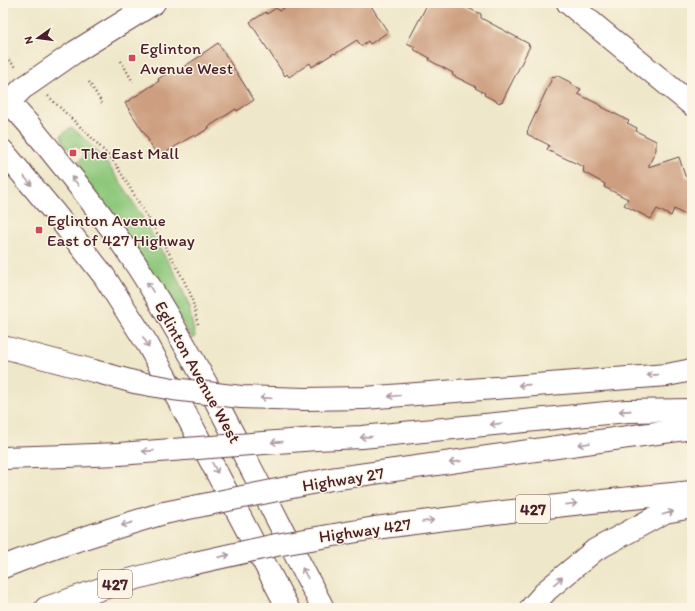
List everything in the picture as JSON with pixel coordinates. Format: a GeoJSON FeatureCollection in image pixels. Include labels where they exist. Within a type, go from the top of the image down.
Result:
{"type":"FeatureCollection","features":[{"type":"Feature","properties":{"kind":"main road"},"geometry":{"type":"LineString","coordinates":[[5,102],[75,52],[154,3]]}},
{"type":"Feature","properties":{"kind":"main road"},"geometry":{"type":"LineString","coordinates":[[568,3],[692,105]]}},
{"type":"Feature","properties":{"kind":"main road","name":"Eglinton Avenue West"},"geometry":{"type":"LineString","coordinates":[[5,102],[36,133],[80,187],[146,279],[185,345],[220,409],[323,608]]}},
{"type":"Feature","properties":{"kind":"main road","name":"Eglinton Avenue West"},"geometry":{"type":"LineString","coordinates":[[3,151],[54,212],[104,276],[148,345],[288,608]]}},
{"type":"Feature","properties":{"kind":"main road"},"geometry":{"type":"LineString","coordinates":[[3,347],[134,382],[173,389],[241,397],[305,399],[364,398],[667,374],[692,370]]}},
{"type":"Feature","properties":{"kind":"main road"},"geometry":{"type":"LineString","coordinates":[[3,458],[119,454],[316,439],[362,437],[627,411],[692,410]]}},
{"type":"Feature","properties":{"kind":"main road","name":"Highway 27"},"geometry":{"type":"LineString","coordinates":[[3,567],[113,528],[164,513],[331,479],[692,428]]}},
{"type":"Feature","properties":{"kind":"main road","name":"Highway 427"},"geometry":{"type":"LineString","coordinates":[[46,608],[118,583],[186,565],[269,546],[375,528],[452,518],[692,492]]}},
{"type":"Feature","properties":{"kind":"main road"},"geometry":{"type":"LineString","coordinates":[[531,608],[547,590],[595,550],[665,512],[692,507]]}},
{"type":"Feature","properties":{"kind":"path"},"geometry":{"type":"LineString","coordinates":[[121,61],[133,82]]}},
{"type":"Feature","properties":{"kind":"path"},"geometry":{"type":"LineString","coordinates":[[89,82],[102,103]]}},
{"type":"Feature","properties":{"kind":"path"},"geometry":{"type":"LineString","coordinates":[[74,121],[115,162],[175,263],[191,295],[198,325]]}},
{"type":"Feature","properties":{"kind":"green space"},"geometry":{"type":"Polygon","coordinates":[[[72,127],[96,150],[112,170],[128,193],[178,279],[188,303],[195,336],[193,339],[77,168],[81,165],[78,162],[84,156],[76,145],[69,150],[63,142],[61,135],[72,127]]]}},
{"type":"Feature","properties":{"kind":"building"},"geometry":{"type":"Polygon","coordinates":[[[292,3],[369,3],[388,32],[370,44],[368,41],[361,46],[357,40],[312,67],[310,63],[289,77],[287,74],[285,76],[250,22],[266,12],[267,14],[276,8],[279,11],[292,3]]]}},
{"type":"Feature","properties":{"kind":"building"},"geometry":{"type":"Polygon","coordinates":[[[428,3],[457,3],[481,14],[481,18],[529,44],[528,45],[530,46],[502,102],[501,101],[500,103],[484,95],[485,93],[452,75],[453,73],[429,60],[430,58],[413,49],[415,47],[407,43],[428,3]]]}},
{"type":"Feature","properties":{"kind":"building"},"geometry":{"type":"Polygon","coordinates":[[[218,43],[254,100],[237,111],[236,109],[195,137],[194,135],[158,156],[125,103],[159,81],[158,79],[172,70],[174,73],[218,43]]]}},
{"type":"Feature","properties":{"kind":"building"},"geometry":{"type":"Polygon","coordinates":[[[556,75],[572,83],[571,85],[581,89],[578,94],[629,121],[627,123],[637,128],[636,131],[656,141],[656,150],[648,167],[679,157],[685,176],[692,179],[692,206],[687,216],[674,209],[671,216],[657,209],[651,219],[624,205],[628,199],[604,187],[605,184],[583,172],[584,167],[547,150],[549,145],[527,134],[553,76],[556,77],[556,75]]]}},
{"type":"Feature","properties":{"kind":"place","name":"Eglinton Avenue West"},"geometry":{"type":"Point","coordinates":[132,58]}},
{"type":"Feature","properties":{"kind":"place","name":"The East Mall"},"geometry":{"type":"Point","coordinates":[73,153]}},
{"type":"Feature","properties":{"kind":"place","name":"Eglinton Avenue East of 427 Highway"},"geometry":{"type":"Point","coordinates":[39,230]}}]}
